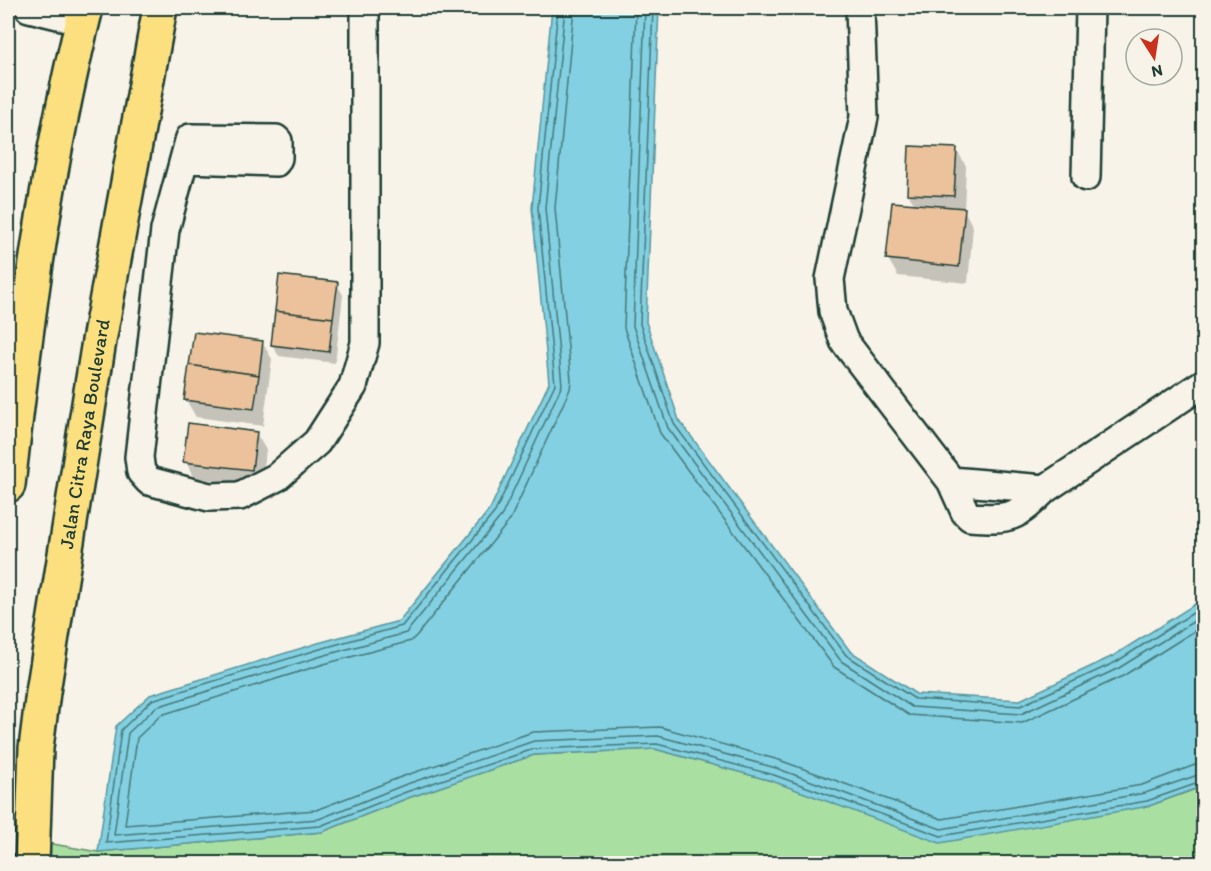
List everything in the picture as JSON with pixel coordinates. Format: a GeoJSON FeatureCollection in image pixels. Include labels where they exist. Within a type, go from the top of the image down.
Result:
{"type":"FeatureCollection","features":[{"type":"Feature","properties":{"kind":"main road","name":"Jalan Citra Raya Boulevard"},"geometry":{"type":"LineString","coordinates":[[32,864],[36,748],[43,692],[99,340],[159,8]]}},
{"type":"Feature","properties":{"kind":"main road"},"geometry":{"type":"LineString","coordinates":[[8,486],[17,317],[46,200],[84,14]]}},
{"type":"Feature","properties":{"kind":"street"},"geometry":{"type":"LineString","coordinates":[[184,159],[165,230],[139,457],[141,472],[149,482],[209,497],[240,496],[277,477],[317,442],[353,386],[365,343],[365,8]]}},
{"type":"Feature","properties":{"kind":"street"},"geometry":{"type":"LineString","coordinates":[[860,8],[864,117],[830,279],[833,311],[844,341],[951,481],[965,512],[970,517],[1001,519],[1023,510],[1045,489],[1203,383]]}},
{"type":"Feature","properties":{"kind":"street"},"geometry":{"type":"LineString","coordinates":[[1086,177],[1090,8]]}},
{"type":"Feature","properties":{"kind":"street"},"geometry":{"type":"LineString","coordinates":[[22,11],[84,14]]}},
{"type":"Feature","properties":{"kind":"green space"},"geometry":{"type":"Polygon","coordinates":[[[655,749],[772,781],[1149,806],[1204,786],[1203,864],[41,864],[41,842],[98,852],[322,832],[408,798],[534,755],[655,749]]]}},
{"type":"Feature","properties":{"kind":"water"},"geometry":{"type":"Polygon","coordinates":[[[552,8],[659,8],[646,322],[679,420],[850,651],[916,694],[1020,700],[1113,656],[1203,599],[1203,786],[1149,806],[940,843],[772,781],[655,749],[534,755],[408,798],[322,832],[98,852],[116,726],[150,695],[318,643],[399,621],[490,509],[549,383],[532,208],[552,8]]]}},
{"type":"Feature","properties":{"kind":"building"},"geometry":{"type":"Polygon","coordinates":[[[909,146],[957,148],[954,196],[907,194],[909,146]]]}},
{"type":"Feature","properties":{"kind":"building"},"geometry":{"type":"Polygon","coordinates":[[[892,202],[965,208],[959,267],[886,259],[892,202]]]}},
{"type":"Feature","properties":{"kind":"building"},"geometry":{"type":"Polygon","coordinates":[[[279,275],[338,282],[333,318],[275,311],[279,275]]]}},
{"type":"Feature","properties":{"kind":"building"},"geometry":{"type":"Polygon","coordinates":[[[275,311],[333,318],[329,352],[271,345],[275,311]]]}},
{"type":"Feature","properties":{"kind":"building"},"geometry":{"type":"Polygon","coordinates":[[[194,332],[263,341],[259,375],[189,365],[194,332]]]}},
{"type":"Feature","properties":{"kind":"building"},"geometry":{"type":"Polygon","coordinates":[[[189,365],[259,375],[254,409],[184,400],[189,365]]]}},
{"type":"Feature","properties":{"kind":"building"},"geometry":{"type":"Polygon","coordinates":[[[188,423],[257,432],[252,470],[183,462],[188,423]]]}}]}
